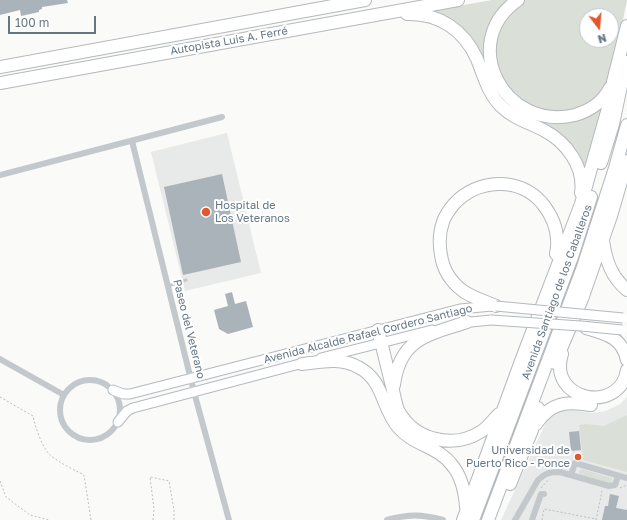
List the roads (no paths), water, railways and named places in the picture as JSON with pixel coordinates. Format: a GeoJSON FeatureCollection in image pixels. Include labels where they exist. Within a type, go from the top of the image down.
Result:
{"type":"FeatureCollection","features":[{"type":"Feature","properties":{"kind":"highway","name":"Autopista Luis A. Ferré"},"geometry":{"type":"LineString","coordinates":[[0,67],[365,0]]}},
{"type":"Feature","properties":{"kind":"highway","name":"Autopista Luis A. Ferré"},"geometry":{"type":"LineString","coordinates":[[0,83],[458,0]]}},
{"type":"Feature","properties":{"kind":"highway"},"geometry":{"type":"LineString","coordinates":[[518,0],[508,8],[496,26],[490,53],[498,82],[512,100],[520,106],[540,115],[554,117],[568,116],[584,112],[594,106],[606,96],[613,82]]}},
{"type":"Feature","properties":{"kind":"highway"},"geometry":{"type":"LineString","coordinates":[[331,22],[361,22],[399,15],[419,14],[437,18],[456,29],[472,49],[487,87],[502,107],[514,116],[554,136],[565,146],[573,157],[578,167],[582,182],[576,215]]}},
{"type":"Feature","properties":{"kind":"highway"},"geometry":{"type":"LineString","coordinates":[[468,517],[504,407],[581,204],[612,94],[613,82],[627,26]]}},
{"type":"Feature","properties":{"kind":"highway","name":"Avenida Santiago de los Caballeros"},"geometry":{"type":"LineString","coordinates":[[468,517],[572,257],[613,124],[627,59]]}},
{"type":"Feature","properties":{"kind":"highway","name":"Avenida Santiago de los Caballeros"},"geometry":{"type":"LineString","coordinates":[[489,520],[588,252],[627,125]]}},
{"type":"Feature","properties":{"kind":"highway"},"geometry":{"type":"LineString","coordinates":[[489,520],[500,508],[532,430],[534,418],[582,299],[627,161]]}},
{"type":"Feature","properties":{"kind":"highway"},"geometry":{"type":"LineString","coordinates":[[496,306],[476,299],[456,284],[446,272],[440,248],[443,222],[451,208],[462,196],[484,185],[501,184],[517,186],[532,193],[547,209],[556,227],[558,239],[554,260],[550,271],[549,288]]}},
{"type":"Feature","properties":{"kind":"highway"},"geometry":{"type":"LineString","coordinates":[[603,237],[606,259],[618,282],[627,290]]}},
{"type":"Feature","properties":{"kind":"highway"},"geometry":{"type":"LineString","coordinates":[[393,391],[398,366],[401,358],[409,348],[425,337],[467,322]]}},
{"type":"Feature","properties":{"kind":"highway"},"geometry":{"type":"LineString","coordinates":[[581,326],[607,334],[622,334],[627,360]]}},
{"type":"Feature","properties":{"kind":"highway"},"geometry":{"type":"LineString","coordinates":[[378,330],[399,410],[412,427],[428,437],[444,441],[462,440],[478,434],[492,422],[504,407]]}},
{"type":"Feature","properties":{"kind":"highway"},"geometry":{"type":"LineString","coordinates":[[565,338],[560,362],[561,374],[570,388],[580,395],[598,398],[610,394],[620,386],[625,378],[627,370]]}},
{"type":"Feature","properties":{"kind":"highway"},"geometry":{"type":"LineString","coordinates":[[302,364],[336,360],[351,363],[365,371],[381,390],[389,413],[402,431],[418,443],[441,454],[452,463],[463,483],[468,517]]}},
{"type":"Feature","properties":{"kind":"highway"},"geometry":{"type":"LineString","coordinates":[[532,430],[543,415],[555,406],[570,402],[592,405],[604,404],[620,395],[627,387]]}},
{"type":"Feature","properties":{"kind":"street"},"geometry":{"type":"LineString","coordinates":[[0,175],[222,117]]}},
{"type":"Feature","properties":{"kind":"street","name":"Paseo del Veterano"},"geometry":{"type":"LineString","coordinates":[[132,141],[194,392],[229,520]]}},
{"type":"Feature","properties":{"kind":"street","name":"Avenida Alcalde Rafael Cordero Santiago"},"geometry":{"type":"LineString","coordinates":[[113,390],[123,394],[130,394],[460,309],[496,306],[625,318]]}},
{"type":"Feature","properties":{"kind":"street","name":"Avenida Alcalde Rafael Cordero Santiago"},"geometry":{"type":"LineString","coordinates":[[118,422],[127,411],[133,408],[381,342],[467,322],[491,320],[581,326]]}},
{"type":"Feature","properties":{"kind":"street"},"geometry":{"type":"LineString","coordinates":[[0,359],[64,395]]}},
{"type":"Feature","properties":{"kind":"street"},"geometry":{"type":"LineString","coordinates":[[87,380],[104,383],[113,390],[120,405],[120,411],[118,422],[111,431],[102,438],[90,440],[79,438],[70,432],[63,423],[60,406],[64,395],[68,391],[76,384],[87,380]]}},
{"type":"Feature","properties":{"kind":"street"},"geometry":{"type":"LineString","coordinates":[[571,475],[575,463],[627,478]]}},
{"type":"Feature","properties":{"kind":"street"},"geometry":{"type":"LineString","coordinates":[[532,520],[538,494],[538,480],[543,475],[552,472],[560,472],[609,486],[615,485],[618,476]]}},
{"type":"Feature","properties":{"kind":"street"},"geometry":{"type":"LineString","coordinates":[[515,520],[538,494]]}},
{"type":"Feature","properties":{"kind":"street"},"geometry":{"type":"LineString","coordinates":[[386,520],[414,515],[443,520]]}},
{"type":"Feature","properties":{"kind":"lane"},"geometry":{"type":"LineString","coordinates":[[168,286],[186,280]]}},
{"type":"Feature","properties":{"kind":"place","name":"Hospital de Los Veteranos"},"geometry":{"type":"Point","coordinates":[206,212]}},
{"type":"Feature","properties":{"kind":"place","name":"Universidad de Puerto Rico - Ponce"},"geometry":{"type":"Point","coordinates":[578,457]}}]}
